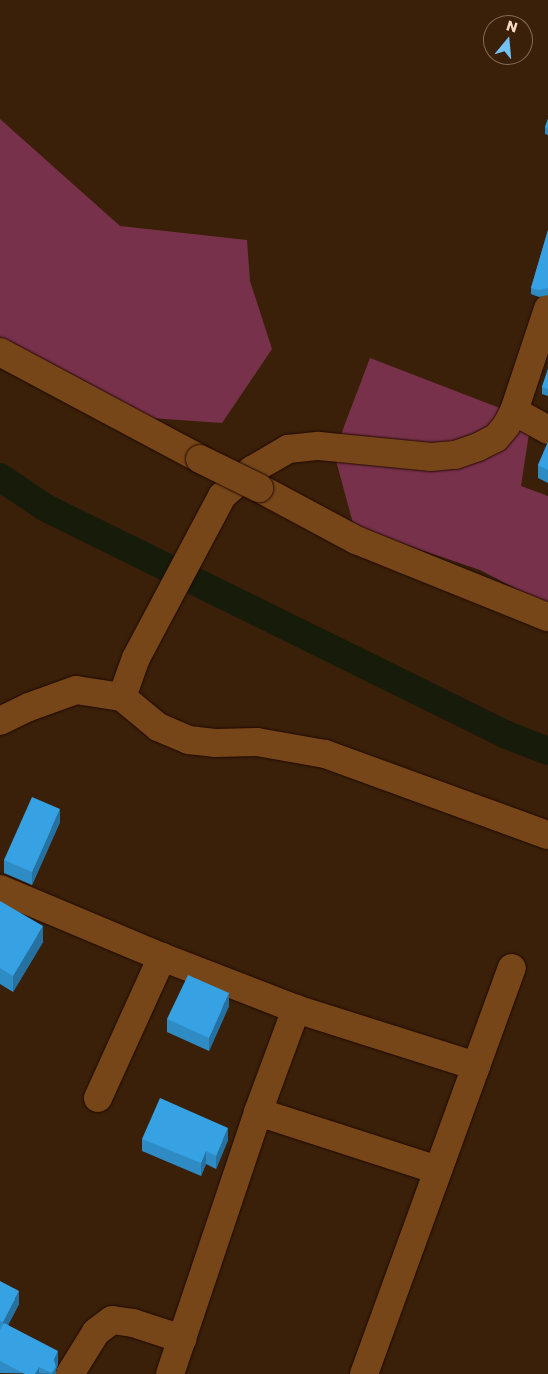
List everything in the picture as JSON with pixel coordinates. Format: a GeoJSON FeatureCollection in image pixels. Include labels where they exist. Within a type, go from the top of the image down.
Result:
{"type":"FeatureCollection","features":[{"type":"Feature","properties":{"kind":"street"},"geometry":{"type":"LineString","coordinates":[[122,697],[136,658],[216,504],[252,470],[288,449],[319,446],[431,457],[455,455],[496,438],[506,426],[514,411],[548,309]]}},
{"type":"Feature","properties":{"kind":"street"},"geometry":{"type":"LineString","coordinates":[[0,352],[356,540],[548,617]]}},
{"type":"Feature","properties":{"kind":"street"},"geometry":{"type":"LineString","coordinates":[[514,411],[548,430]]}},
{"type":"Feature","properties":{"kind":"street"},"geometry":{"type":"LineString","coordinates":[[0,721],[29,707],[76,690],[122,697],[158,727],[188,740],[215,743],[257,742],[326,754],[548,835]]}},
{"type":"Feature","properties":{"kind":"street"},"geometry":{"type":"LineString","coordinates":[[0,889],[162,957],[296,1010],[476,1066]]}},
{"type":"Feature","properties":{"kind":"street"},"geometry":{"type":"LineString","coordinates":[[98,1098],[162,957]]}},
{"type":"Feature","properties":{"kind":"street"},"geometry":{"type":"LineString","coordinates":[[364,1374],[512,968]]}},
{"type":"Feature","properties":{"kind":"street"},"geometry":{"type":"LineString","coordinates":[[170,1374],[258,1112],[296,1010]]}},
{"type":"Feature","properties":{"kind":"street"},"geometry":{"type":"LineString","coordinates":[[258,1112],[438,1170]]}},
{"type":"Feature","properties":{"kind":"street"},"geometry":{"type":"LineString","coordinates":[[70,1374],[96,1332],[112,1320],[133,1323],[182,1339]]}},
{"type":"Feature","properties":{"kind":"shaded area"},"geometry":{"type":"Polygon","coordinates":[[[0,119],[120,226],[247,240],[250,281],[272,349],[222,423],[137,417],[0,337],[0,119]]]}},
{"type":"Feature","properties":{"kind":"shaded area"},"geometry":{"type":"Polygon","coordinates":[[[370,358],[531,420],[521,486],[548,496],[548,605],[480,570],[354,527],[334,453],[370,358]]]}},
{"type":"Feature","properties":{"kind":"building"},"geometry":{"type":"Polygon","coordinates":[[[548,230],[548,288],[539,290],[531,288],[548,230]]]}},
{"type":"Feature","properties":{"kind":"building"},"geometry":{"type":"Polygon","coordinates":[[[548,369],[548,389],[542,387],[548,369]]]}},
{"type":"Feature","properties":{"kind":"building"},"geometry":{"type":"Polygon","coordinates":[[[548,442],[548,470],[538,465],[548,442]]]}},
{"type":"Feature","properties":{"kind":"building"},"geometry":{"type":"Polygon","coordinates":[[[32,797],[60,809],[32,872],[4,860],[32,797]]]}},
{"type":"Feature","properties":{"kind":"building"},"geometry":{"type":"Polygon","coordinates":[[[0,901],[43,926],[13,976],[0,968],[0,901]]]}},
{"type":"Feature","properties":{"kind":"building"},"geometry":{"type":"Polygon","coordinates":[[[188,975],[229,993],[209,1038],[167,1019],[188,975]]]}},
{"type":"Feature","properties":{"kind":"building"},"geometry":{"type":"Polygon","coordinates":[[[160,1098],[228,1128],[216,1156],[206,1151],[201,1163],[142,1139],[160,1098]]]}},
{"type":"Feature","properties":{"kind":"building"},"geometry":{"type":"Polygon","coordinates":[[[0,1281],[19,1291],[3,1322],[0,1321],[0,1281]]]}},
{"type":"Feature","properties":{"kind":"building"},"geometry":{"type":"Polygon","coordinates":[[[4,1323],[58,1351],[54,1360],[56,1367],[52,1373],[39,1367],[35,1374],[25,1374],[0,1361],[0,1330],[4,1323]]]}},
{"type":"Feature","properties":{"kind":"waterway"},"geometry":{"type":"LineString","coordinates":[[0,477],[46,508],[507,735],[548,751]]}}]}
